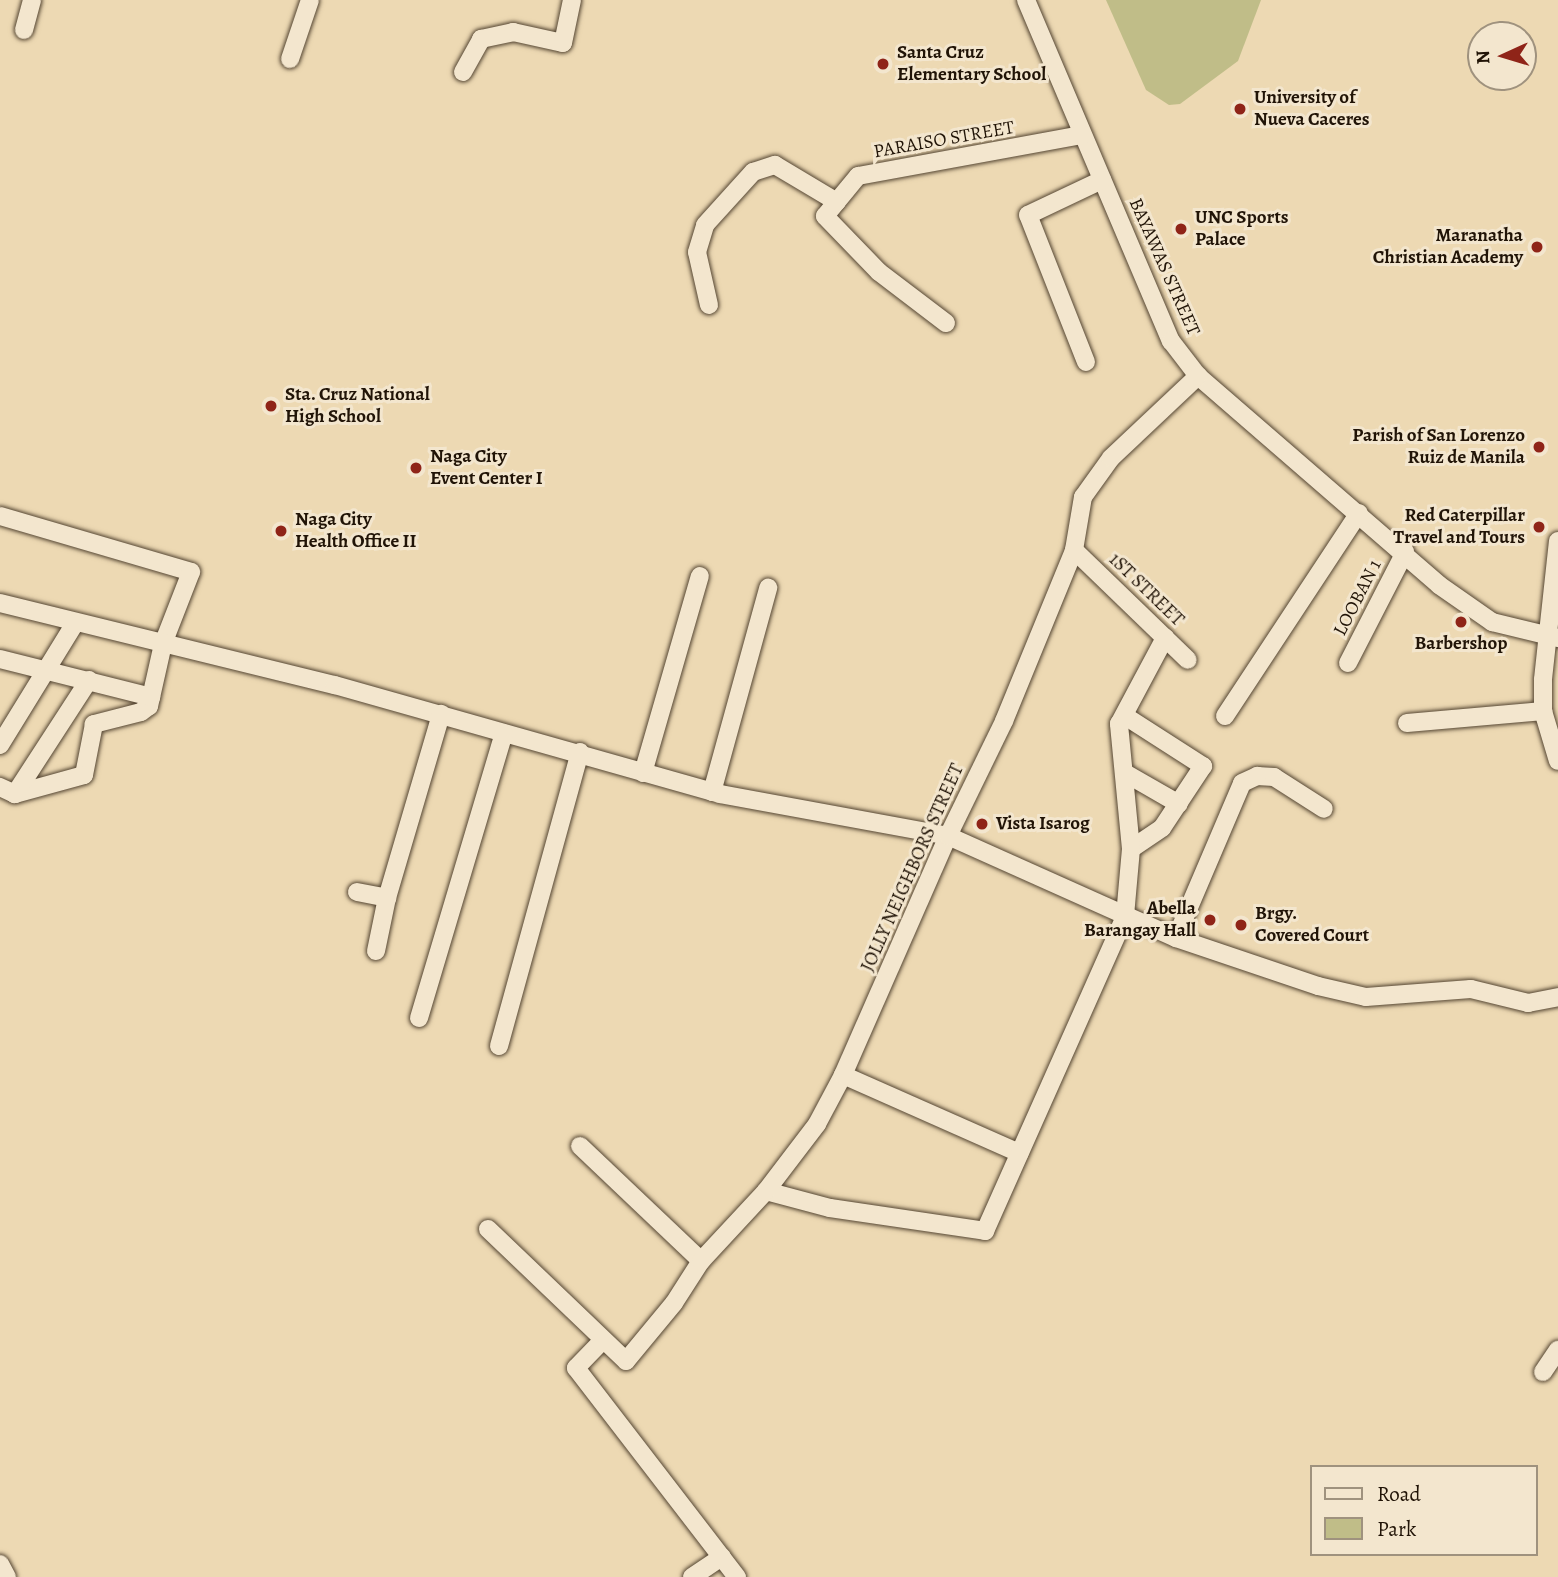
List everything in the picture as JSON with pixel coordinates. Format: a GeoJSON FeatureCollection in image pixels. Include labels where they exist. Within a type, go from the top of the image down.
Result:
{"type":"FeatureCollection","features":[{"type":"Feature","properties":{"kind":"street"},"geometry":{"type":"LineString","coordinates":[[24,30],[32,0]]}},
{"type":"Feature","properties":{"kind":"street"},"geometry":{"type":"LineString","coordinates":[[290,59],[310,0]]}},
{"type":"Feature","properties":{"kind":"street"},"geometry":{"type":"LineString","coordinates":[[463,72],[481,39],[513,32],[563,43],[572,0]]}},
{"type":"Feature","properties":{"kind":"street","name":"BAYAWAS STREET"},"geometry":{"type":"LineString","coordinates":[[1026,0],[1171,341],[1198,376],[1214,394],[1405,552],[1439,585],[1492,622],[1551,636]]}},
{"type":"Feature","properties":{"kind":"street","name":"PARAISO STREET"},"geometry":{"type":"LineString","coordinates":[[836,202],[858,176],[1083,135]]}},
{"type":"Feature","properties":{"kind":"street"},"geometry":{"type":"LineString","coordinates":[[709,305],[697,251],[705,225],[753,172],[775,165],[836,202],[824,216],[879,272],[947,323]]}},
{"type":"Feature","properties":{"kind":"street"},"geometry":{"type":"LineString","coordinates":[[1086,362],[1028,215],[1102,180]]}},
{"type":"Feature","properties":{"kind":"street","name":"JOLLY NEIGHBORS STREET"},"geometry":{"type":"LineString","coordinates":[[603,1340],[626,1361],[674,1303],[701,1261],[766,1191],[817,1124],[844,1075],[948,836],[1004,721],[1074,550],[1083,497],[1111,458],[1198,376]]}},
{"type":"Feature","properties":{"kind":"street"},"geometry":{"type":"LineString","coordinates":[[1225,716],[1359,513]]}},
{"type":"Feature","properties":{"kind":"street"},"geometry":{"type":"LineString","coordinates":[[0,516],[191,572],[163,644],[151,697],[141,712],[94,724],[84,775],[7,790]]}},
{"type":"Feature","properties":{"kind":"street"},"geometry":{"type":"LineString","coordinates":[[1558,541],[1543,711],[1558,761]]}},
{"type":"Feature","properties":{"kind":"street","name":"1ST STREET"},"geometry":{"type":"LineString","coordinates":[[1074,550],[1188,660]]}},
{"type":"Feature","properties":{"kind":"street","name":"LOOBAN 1"},"geometry":{"type":"LineString","coordinates":[[1348,663],[1405,552]]}},
{"type":"Feature","properties":{"kind":"street"},"geometry":{"type":"LineString","coordinates":[[643,773],[700,576]]}},
{"type":"Feature","properties":{"kind":"street"},"geometry":{"type":"LineString","coordinates":[[712,792],[768,588]]}},
{"type":"Feature","properties":{"kind":"street"},"geometry":{"type":"LineString","coordinates":[[0,603],[442,715],[580,752],[712,792],[948,836],[1176,938],[1318,986],[1366,998],[1471,989],[1528,1003],[1558,998]]}},
{"type":"Feature","properties":{"kind":"street"},"geometry":{"type":"LineString","coordinates":[[0,745],[75,623]]}},
{"type":"Feature","properties":{"kind":"street"},"geometry":{"type":"LineString","coordinates":[[766,1191],[830,1208],[985,1231],[1125,916],[1131,849],[1119,724],[1165,638]]}},
{"type":"Feature","properties":{"kind":"street"},"geometry":{"type":"LineString","coordinates":[[2,664],[48,670],[151,697]]}},
{"type":"Feature","properties":{"kind":"street"},"geometry":{"type":"LineString","coordinates":[[7,790],[89,681]]}},
{"type":"Feature","properties":{"kind":"street"},"geometry":{"type":"LineString","coordinates":[[1407,723],[1543,711]]}},
{"type":"Feature","properties":{"kind":"street"},"geometry":{"type":"LineString","coordinates":[[376,951],[387,898],[442,715]]}},
{"type":"Feature","properties":{"kind":"street"},"geometry":{"type":"LineString","coordinates":[[1125,716],[1203,766],[1162,828],[1131,849]]}},
{"type":"Feature","properties":{"kind":"street"},"geometry":{"type":"LineString","coordinates":[[419,1018],[504,733]]}},
{"type":"Feature","properties":{"kind":"street"},"geometry":{"type":"LineString","coordinates":[[499,1046],[580,752]]}},
{"type":"Feature","properties":{"kind":"street"},"geometry":{"type":"LineString","coordinates":[[1125,773],[1179,804]]}},
{"type":"Feature","properties":{"kind":"street"},"geometry":{"type":"LineString","coordinates":[[1176,938],[1242,783],[1257,776],[1274,777],[1324,809]]}},
{"type":"Feature","properties":{"kind":"street"},"geometry":{"type":"LineString","coordinates":[[357,892],[387,898]]}},
{"type":"Feature","properties":{"kind":"street"},"geometry":{"type":"LineString","coordinates":[[844,1075],[1020,1153]]}},
{"type":"Feature","properties":{"kind":"street"},"geometry":{"type":"LineString","coordinates":[[580,1146],[701,1261]]}},
{"type":"Feature","properties":{"kind":"street"},"geometry":{"type":"LineString","coordinates":[[488,1229],[603,1340],[576,1368],[737,1577]]}},
{"type":"Feature","properties":{"kind":"street"},"geometry":{"type":"LineString","coordinates":[[1543,1371],[1558,1350]]}},
{"type":"Feature","properties":{"kind":"street"},"geometry":{"type":"LineString","coordinates":[[692,1577],[722,1557]]}},
{"type":"Feature","properties":{"kind":"street"},"geometry":{"type":"LineString","coordinates":[[0,1564],[7,1577]]}},
{"type":"Feature","properties":{"kind":"green space"},"geometry":{"type":"Polygon","coordinates":[[[1106,0],[1261,0],[1238,61],[1180,104],[1169,105],[1146,90],[1106,0]]]}},
{"type":"Feature","properties":{"kind":"place","name":"Santa Cruz Elementary School"},"geometry":{"type":"Point","coordinates":[883,64]}},
{"type":"Feature","properties":{"kind":"place","name":"University of Nueva Caceres"},"geometry":{"type":"Point","coordinates":[1240,109]}},
{"type":"Feature","properties":{"kind":"place","name":"UNC Sports Palace"},"geometry":{"type":"Point","coordinates":[1181,229]}},
{"type":"Feature","properties":{"kind":"place","name":"Maranatha Christian Academy"},"geometry":{"type":"Point","coordinates":[1537,247]}},
{"type":"Feature","properties":{"kind":"place","name":"Sta. Cruz National High School"},"geometry":{"type":"Point","coordinates":[271,406]}},
{"type":"Feature","properties":{"kind":"place","name":"Parish of San Lorenzo Ruiz de Manila"},"geometry":{"type":"Point","coordinates":[1539,447]}},
{"type":"Feature","properties":{"kind":"place","name":"Naga City Event Center I"},"geometry":{"type":"Point","coordinates":[416,468]}},
{"type":"Feature","properties":{"kind":"place","name":"Red Caterpillar Travel and Tours"},"geometry":{"type":"Point","coordinates":[1539,527]}},
{"type":"Feature","properties":{"kind":"place","name":"Naga City Health Office II"},"geometry":{"type":"Point","coordinates":[281,531]}},
{"type":"Feature","properties":{"kind":"place","name":"Barbershop"},"geometry":{"type":"Point","coordinates":[1461,622]}},
{"type":"Feature","properties":{"kind":"place","name":"Vista Isarog"},"geometry":{"type":"Point","coordinates":[982,824]}},
{"type":"Feature","properties":{"kind":"place","name":"Abella Barangay Hall"},"geometry":{"type":"Point","coordinates":[1210,920]}},
{"type":"Feature","properties":{"kind":"place","name":"Brgy. Covered Court"},"geometry":{"type":"Point","coordinates":[1241,925]}}]}
